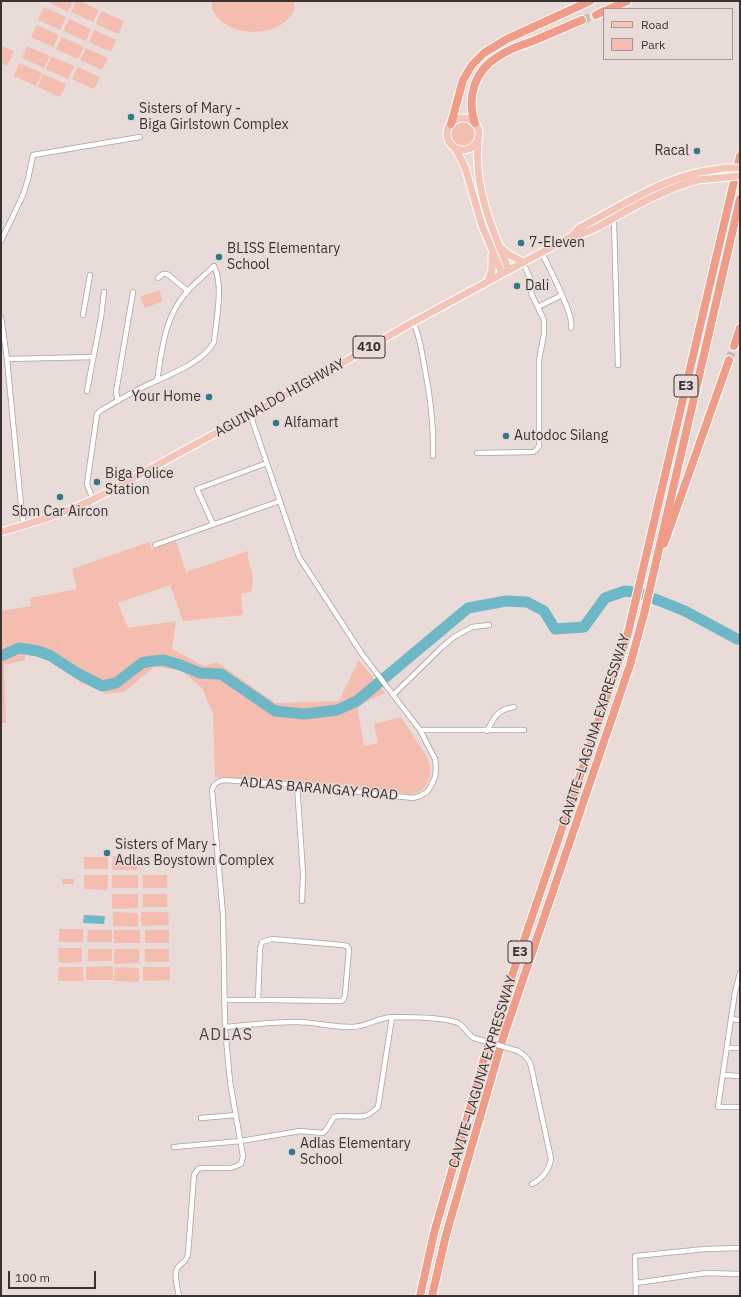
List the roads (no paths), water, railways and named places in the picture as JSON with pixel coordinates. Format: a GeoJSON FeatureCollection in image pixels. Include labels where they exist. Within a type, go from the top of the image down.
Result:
{"type":"FeatureCollection","features":[{"type":"Feature","properties":{"kind":"highway"},"geometry":{"type":"LineString","coordinates":[[451,124],[463,80],[472,65],[484,53],[497,44],[590,1]]}},
{"type":"Feature","properties":{"kind":"highway"},"geometry":{"type":"LineString","coordinates":[[611,8],[627,1]]}},
{"type":"Feature","properties":{"kind":"highway"},"geometry":{"type":"LineString","coordinates":[[475,123],[471,106],[473,91],[476,82],[491,61],[504,53],[582,20]]}},
{"type":"Feature","properties":{"kind":"highway","name":"CAVITE–LAGUNA EXPRESSWAY"},"geometry":{"type":"LineString","coordinates":[[420,1296],[434,1232],[486,1052],[619,664],[634,611],[740,156]]}},
{"type":"Feature","properties":{"kind":"highway","name":"CAVITE–LAGUNA EXPRESSWAY"},"geometry":{"type":"LineString","coordinates":[[432,1296],[446,1235],[503,1038],[630,666],[644,614],[740,199]]}},
{"type":"Feature","properties":{"kind":"highway"},"geometry":{"type":"LineString","coordinates":[[734,346],[740,328]]}},
{"type":"Feature","properties":{"kind":"highway"},"geometry":{"type":"LineString","coordinates":[[651,583],[729,360]]}},
{"type":"Feature","properties":{"kind":"main road"},"geometry":{"type":"LineString","coordinates":[[460,118],[466,118],[475,123],[480,132],[477,164],[481,188],[488,217],[506,272],[492,251],[480,220],[464,163],[447,137],[447,132],[451,124],[460,118]]}},
{"type":"Feature","properties":{"kind":"main road"},"geometry":{"type":"LineString","coordinates":[[454,148],[465,151],[474,147],[478,142]]}},
{"type":"Feature","properties":{"kind":"main road","name":"AGUINALDO HIGHWAY"},"geometry":{"type":"LineString","coordinates":[[572,236],[579,228],[651,190],[686,176],[701,172],[724,168],[740,168]]}},
{"type":"Feature","properties":{"kind":"main road","name":"AGUINALDO HIGHWAY"},"geometry":{"type":"LineString","coordinates":[[1,532],[68,510],[93,500],[199,444],[413,322],[572,236],[582,234],[631,208],[674,188],[698,180],[740,176]]}},
{"type":"Feature","properties":{"kind":"main road"},"geometry":{"type":"LineString","coordinates":[[498,244],[508,254],[523,262]]}},
{"type":"Feature","properties":{"kind":"main road"},"geometry":{"type":"LineString","coordinates":[[488,281],[492,266],[492,251]]}},
{"type":"Feature","properties":{"kind":"street"},"geometry":{"type":"LineString","coordinates":[[1,241],[23,195],[28,180],[33,155],[140,137]]}},
{"type":"Feature","properties":{"kind":"street"},"geometry":{"type":"LineString","coordinates":[[611,219],[614,224],[618,365]]}},
{"type":"Feature","properties":{"kind":"street"},"geometry":{"type":"LineString","coordinates":[[542,253],[567,307],[572,323],[571,328]]}},
{"type":"Feature","properties":{"kind":"street"},"geometry":{"type":"LineString","coordinates":[[476,453],[533,452],[539,448],[539,360],[544,320],[531,293],[532,283],[523,262]]}},
{"type":"Feature","properties":{"kind":"street"},"geometry":{"type":"LineString","coordinates":[[93,500],[87,484],[97,414],[118,401],[169,376],[199,358],[211,348],[214,342],[219,285],[218,274],[214,266],[188,291],[177,305],[169,320],[162,346],[157,381]]}},
{"type":"Feature","properties":{"kind":"street"},"geometry":{"type":"LineString","coordinates":[[158,278],[163,274],[167,274],[188,291]]}},
{"type":"Feature","properties":{"kind":"street"},"geometry":{"type":"LineString","coordinates":[[83,315],[90,275]]}},
{"type":"Feature","properties":{"kind":"street"},"geometry":{"type":"LineString","coordinates":[[88,390],[104,292]]}},
{"type":"Feature","properties":{"kind":"street"},"geometry":{"type":"LineString","coordinates":[[118,401],[116,392],[133,292]]}},
{"type":"Feature","properties":{"kind":"street"},"geometry":{"type":"LineString","coordinates":[[538,307],[562,295]]}},
{"type":"Feature","properties":{"kind":"street"},"geometry":{"type":"LineString","coordinates":[[1,317],[7,359],[24,525]]}},
{"type":"Feature","properties":{"kind":"street"},"geometry":{"type":"LineString","coordinates":[[413,322],[422,346],[428,382],[434,433],[433,456]]}},
{"type":"Feature","properties":{"kind":"street"},"geometry":{"type":"LineString","coordinates":[[7,359],[93,357]]}},
{"type":"Feature","properties":{"kind":"street","name":"ADLAS BARANGAY ROAD"},"geometry":{"type":"LineString","coordinates":[[179,1296],[176,1272],[178,1267],[186,1261],[188,1254],[194,1175],[198,1169],[202,1168],[231,1168],[241,1164],[243,1156],[230,1082],[225,1027],[222,915],[212,790],[214,785],[218,781],[224,780],[297,785],[413,798],[427,792],[435,777],[436,768],[435,759],[420,730],[362,654],[299,557],[250,414]]}},
{"type":"Feature","properties":{"kind":"street"},"geometry":{"type":"LineString","coordinates":[[213,524],[197,489],[267,463]]}},
{"type":"Feature","properties":{"kind":"street"},"geometry":{"type":"LineString","coordinates":[[155,545],[280,501]]}},
{"type":"Feature","properties":{"kind":"street"},"geometry":{"type":"LineString","coordinates":[[393,695],[454,637],[472,627],[490,625]]}},
{"type":"Feature","properties":{"kind":"street"},"geometry":{"type":"LineString","coordinates":[[487,730],[498,712],[504,708],[514,707]]}},
{"type":"Feature","properties":{"kind":"street"},"geometry":{"type":"LineString","coordinates":[[420,730],[524,730]]}},
{"type":"Feature","properties":{"kind":"street"},"geometry":{"type":"LineString","coordinates":[[297,785],[304,874],[302,901]]}},
{"type":"Feature","properties":{"kind":"street"},"geometry":{"type":"LineString","coordinates":[[224,1000],[336,1001],[343,1000],[345,995],[349,949],[347,946],[342,944],[272,939],[262,942],[260,949],[258,1000]]}},
{"type":"Feature","properties":{"kind":"street"},"geometry":{"type":"LineString","coordinates":[[740,973],[738,992],[731,1019],[718,1107],[740,1107]]}},
{"type":"Feature","properties":{"kind":"street"},"geometry":{"type":"LineString","coordinates":[[225,1027],[297,1022],[350,1027],[366,1025],[385,1017],[450,1021],[461,1025],[474,1038],[525,1055],[531,1066],[551,1159],[547,1170],[539,1180],[532,1184]]}},
{"type":"Feature","properties":{"kind":"street"},"geometry":{"type":"LineString","coordinates":[[174,1147],[241,1141],[295,1131],[323,1132],[326,1130],[334,1117],[364,1116],[369,1114],[378,1107],[392,1017]]}},
{"type":"Feature","properties":{"kind":"street"},"geometry":{"type":"LineString","coordinates":[[731,1019],[740,1020]]}},
{"type":"Feature","properties":{"kind":"street"},"geometry":{"type":"LineString","coordinates":[[727,1048],[740,1048]]}},
{"type":"Feature","properties":{"kind":"street"},"geometry":{"type":"LineString","coordinates":[[723,1075],[740,1076]]}},
{"type":"Feature","properties":{"kind":"street"},"geometry":{"type":"LineString","coordinates":[[200,1118],[236,1115]]}},
{"type":"Feature","properties":{"kind":"street"},"geometry":{"type":"LineString","coordinates":[[636,1296],[635,1256],[705,1249],[740,1248]]}},
{"type":"Feature","properties":{"kind":"street"},"geometry":{"type":"LineString","coordinates":[[636,1283],[706,1273],[740,1274]]}},
{"type":"Feature","properties":{"kind":"water"},"geometry":{"type":"Polygon","coordinates":[[[84,915],[105,916],[104,924],[83,923],[84,915]]]}},
{"type":"Feature","properties":{"kind":"waterway"},"geometry":{"type":"LineString","coordinates":[[1,656],[19,648],[38,651],[51,656],[77,673],[102,686],[116,683],[142,663],[164,660],[200,673],[221,674],[275,711],[305,714],[337,710],[357,701],[468,608],[506,601],[527,602],[544,611],[555,629],[584,627],[605,598],[625,591],[640,593],[685,611],[737,639],[740,639]]}},
{"type":"Feature","properties":{"kind":"tunnel"},"geometry":{"type":"LineString","coordinates":[[582,20],[596,15]]}},
{"type":"Feature","properties":{"kind":"tunnel"},"geometry":{"type":"LineString","coordinates":[[729,360],[734,346]]}},
{"type":"Feature","properties":{"kind":"place","name":"Sisters of Mary - Biga Girlstown Complex"},"geometry":{"type":"Point","coordinates":[131,117]}},
{"type":"Feature","properties":{"kind":"place","name":"Racal"},"geometry":{"type":"Point","coordinates":[697,151]}},
{"type":"Feature","properties":{"kind":"place","name":"7-Eleven"},"geometry":{"type":"Point","coordinates":[521,243]}},
{"type":"Feature","properties":{"kind":"place","name":"BLISS Elementary School"},"geometry":{"type":"Point","coordinates":[219,257]}},
{"type":"Feature","properties":{"kind":"place","name":"Dali"},"geometry":{"type":"Point","coordinates":[517,286]}},
{"type":"Feature","properties":{"kind":"place","name":"Your Home"},"geometry":{"type":"Point","coordinates":[209,397]}},
{"type":"Feature","properties":{"kind":"place","name":"Alfamart"},"geometry":{"type":"Point","coordinates":[276,423]}},
{"type":"Feature","properties":{"kind":"place","name":"Autodoc Silang"},"geometry":{"type":"Point","coordinates":[506,436]}},
{"type":"Feature","properties":{"kind":"place","name":"Biga Police Station"},"geometry":{"type":"Point","coordinates":[97,482]}},
{"type":"Feature","properties":{"kind":"place","name":"Sbm Car Aircon"},"geometry":{"type":"Point","coordinates":[60,497]}},
{"type":"Feature","properties":{"kind":"place","name":"Sisters of Mary - Adlas Boystown Complex"},"geometry":{"type":"Point","coordinates":[107,853]}},
{"type":"Feature","properties":{"kind":"place","name":"Adlas Elementary School"},"geometry":{"type":"Point","coordinates":[292,1152]}},
{"type":"Feature","properties":{"kind":"district","name":"ADLAS"},"geometry":{"type":"Point","coordinates":[226,1035]}}]}
